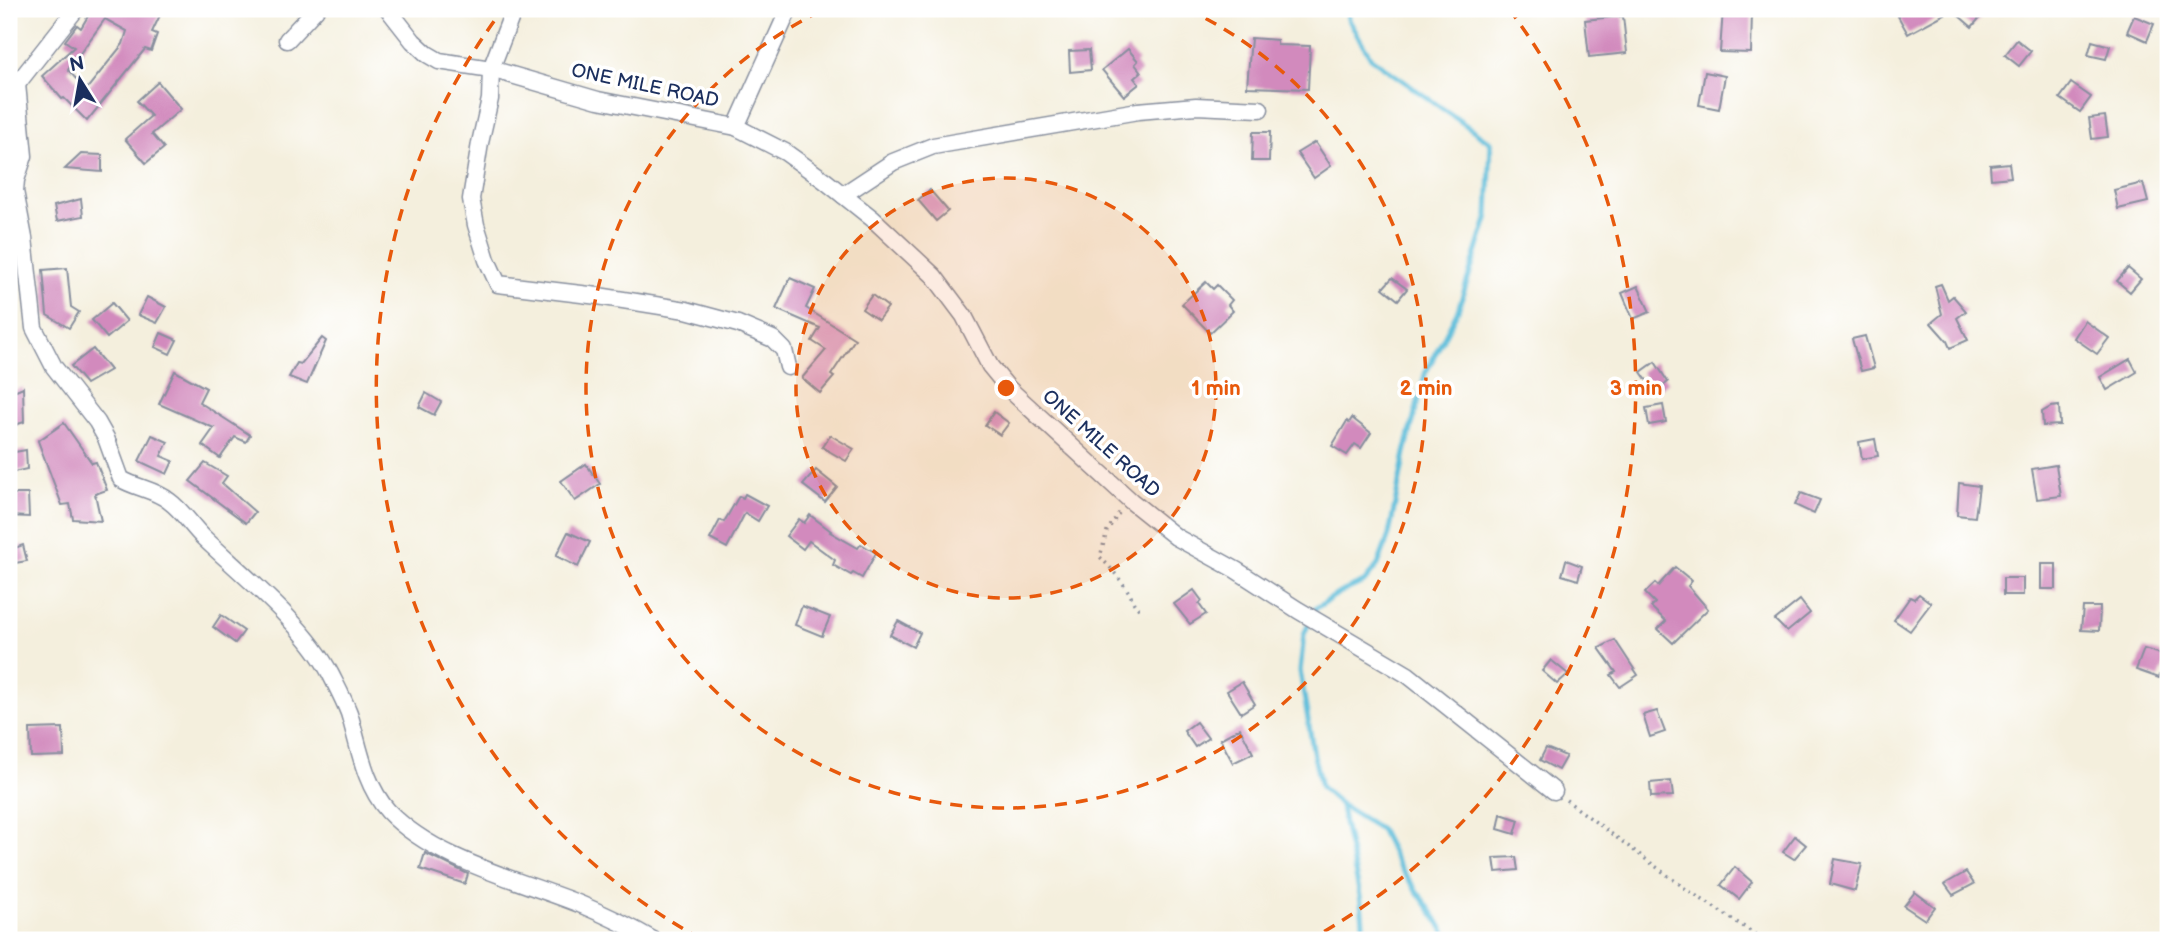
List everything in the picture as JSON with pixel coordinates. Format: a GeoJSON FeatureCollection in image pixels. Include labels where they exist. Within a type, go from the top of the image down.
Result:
{"type":"FeatureCollection","features":[{"type":"Feature","properties":{"kind":"street"},"geometry":{"type":"LineString","coordinates":[[76,9],[13,80],[24,156],[15,191],[24,237],[34,328],[54,367],[97,422],[121,479],[160,495],[172,503],[192,526],[301,631],[330,672],[348,712],[357,747],[373,788],[388,810],[412,831],[446,852],[583,905],[653,940]]}},
{"type":"Feature","properties":{"kind":"street"},"geometry":{"type":"LineString","coordinates":[[287,40],[316,9]]}},
{"type":"Feature","properties":{"kind":"street","name":"ONE MILE ROAD"},"geometry":{"type":"LineString","coordinates":[[388,9],[413,41],[439,61],[491,69],[598,100],[736,127],[785,152],[873,219],[934,276],[964,316],[990,366],[1008,388],[1131,501],[1176,537],[1236,570],[1408,675],[1554,791]]}},
{"type":"Feature","properties":{"kind":"street"},"geometry":{"type":"LineString","coordinates":[[514,9],[491,69],[490,99],[471,199],[486,260],[498,284],[674,308],[738,324],[773,339],[784,350],[788,367]]}},
{"type":"Feature","properties":{"kind":"street"},"geometry":{"type":"LineString","coordinates":[[736,127],[789,9]]}},
{"type":"Feature","properties":{"kind":"street"},"geometry":{"type":"LineString","coordinates":[[843,195],[893,162],[933,146],[1138,111],[1196,106],[1261,109]]}},
{"type":"Feature","properties":{"kind":"path"},"geometry":{"type":"LineString","coordinates":[[1131,501],[1107,531],[1100,557],[1111,567],[1131,595],[1134,606],[1139,609]]}},
{"type":"Feature","properties":{"kind":"path"},"geometry":{"type":"LineString","coordinates":[[1554,791],[1686,889],[1764,940]]}},
{"type":"Feature","properties":{"kind":"building"},"geometry":{"type":"Polygon","coordinates":[[[88,9],[163,9],[152,32],[157,34],[151,51],[145,49],[87,121],[62,99],[42,76],[74,47],[65,41],[77,25],[81,28],[91,11],[88,9]],[[105,19],[68,70],[86,90],[123,44],[127,31],[105,19]]]}},
{"type":"Feature","properties":{"kind":"building"},"geometry":{"type":"Polygon","coordinates":[[[1723,9],[1752,11],[1751,53],[1720,52],[1723,9]]]}},
{"type":"Feature","properties":{"kind":"building"},"geometry":{"type":"Polygon","coordinates":[[[1894,9],[1987,9],[1972,27],[1952,10],[1908,34],[1894,9]]]}},
{"type":"Feature","properties":{"kind":"building"},"geometry":{"type":"Polygon","coordinates":[[[1623,16],[1627,53],[1589,57],[1585,20],[1623,16]]]}},
{"type":"Feature","properties":{"kind":"building"},"geometry":{"type":"Polygon","coordinates":[[[2134,16],[2154,24],[2147,41],[2127,32],[2134,16]]]}},
{"type":"Feature","properties":{"kind":"building"},"geometry":{"type":"Polygon","coordinates":[[[1251,38],[1277,40],[1277,45],[1310,46],[1308,89],[1247,87],[1251,38]]]}},
{"type":"Feature","properties":{"kind":"building"},"geometry":{"type":"Polygon","coordinates":[[[2017,40],[2031,51],[2019,66],[2005,55],[2017,40]]]}},
{"type":"Feature","properties":{"kind":"building"},"geometry":{"type":"Polygon","coordinates":[[[2092,41],[2110,46],[2106,59],[2088,55],[2092,41]]]}},
{"type":"Feature","properties":{"kind":"building"},"geometry":{"type":"Polygon","coordinates":[[[1128,49],[1138,61],[1135,64],[1141,72],[1134,78],[1139,84],[1124,96],[1102,70],[1128,49]]]}},
{"type":"Feature","properties":{"kind":"building"},"geometry":{"type":"Polygon","coordinates":[[[1089,50],[1091,70],[1070,72],[1069,51],[1089,50]]]}},
{"type":"Feature","properties":{"kind":"building"},"geometry":{"type":"Polygon","coordinates":[[[1705,72],[1725,76],[1719,109],[1699,105],[1705,72]]]}},
{"type":"Feature","properties":{"kind":"building"},"geometry":{"type":"Polygon","coordinates":[[[158,82],[181,109],[152,134],[164,148],[146,163],[125,139],[151,116],[137,101],[158,82]]]}},
{"type":"Feature","properties":{"kind":"building"},"geometry":{"type":"Polygon","coordinates":[[[2071,83],[2091,97],[2080,112],[2060,98],[2071,83]]]}},
{"type":"Feature","properties":{"kind":"building"},"geometry":{"type":"Polygon","coordinates":[[[2105,116],[2108,137],[2092,139],[2089,118],[2105,116]]]}},
{"type":"Feature","properties":{"kind":"building"},"geometry":{"type":"Polygon","coordinates":[[[1253,132],[1270,132],[1269,161],[1252,161],[1253,132]]]}},
{"type":"Feature","properties":{"kind":"building"},"geometry":{"type":"Polygon","coordinates":[[[1315,142],[1331,166],[1314,178],[1297,153],[1315,142]]]}},
{"type":"Feature","properties":{"kind":"building"},"geometry":{"type":"Polygon","coordinates":[[[81,154],[102,155],[102,172],[65,169],[81,154]]]}},
{"type":"Feature","properties":{"kind":"building"},"geometry":{"type":"Polygon","coordinates":[[[2009,163],[2011,177],[1991,179],[1990,165],[2009,163]]]}},
{"type":"Feature","properties":{"kind":"building"},"geometry":{"type":"Polygon","coordinates":[[[2143,183],[2148,202],[2118,209],[2114,190],[2143,183]]]}},
{"type":"Feature","properties":{"kind":"building"},"geometry":{"type":"Polygon","coordinates":[[[930,190],[948,211],[936,221],[918,200],[930,190]]]}},
{"type":"Feature","properties":{"kind":"building"},"geometry":{"type":"Polygon","coordinates":[[[81,199],[83,216],[57,221],[54,206],[81,199]]]}},
{"type":"Feature","properties":{"kind":"building"},"geometry":{"type":"Polygon","coordinates":[[[67,268],[71,307],[79,312],[69,328],[47,315],[43,270],[67,268]]]}},
{"type":"Feature","properties":{"kind":"building"},"geometry":{"type":"Polygon","coordinates":[[[2128,268],[2141,279],[2130,292],[2117,281],[2128,268]]]}},
{"type":"Feature","properties":{"kind":"building"},"geometry":{"type":"Polygon","coordinates":[[[790,278],[815,289],[806,308],[855,339],[831,375],[834,377],[820,393],[802,378],[826,350],[812,341],[820,328],[776,309],[790,278]]]}},
{"type":"Feature","properties":{"kind":"building"},"geometry":{"type":"Polygon","coordinates":[[[1392,278],[1407,289],[1398,300],[1383,288],[1392,278]]]}},
{"type":"Feature","properties":{"kind":"building"},"geometry":{"type":"Polygon","coordinates":[[[1206,282],[1213,289],[1217,285],[1232,300],[1228,305],[1233,311],[1210,333],[1182,304],[1206,282]]]}},
{"type":"Feature","properties":{"kind":"building"},"geometry":{"type":"Polygon","coordinates":[[[1941,284],[1948,300],[1953,296],[1966,311],[1957,318],[1968,340],[1950,348],[1931,323],[1942,314],[1935,286],[1941,284]]]}},
{"type":"Feature","properties":{"kind":"building"},"geometry":{"type":"Polygon","coordinates":[[[1638,286],[1650,312],[1633,319],[1622,293],[1638,286]]]}},
{"type":"Feature","properties":{"kind":"building"},"geometry":{"type":"Polygon","coordinates":[[[872,295],[888,307],[878,320],[862,309],[872,295]]]}},
{"type":"Feature","properties":{"kind":"building"},"geometry":{"type":"Polygon","coordinates":[[[147,297],[166,307],[157,323],[138,315],[147,297]]]}},
{"type":"Feature","properties":{"kind":"building"},"geometry":{"type":"Polygon","coordinates":[[[112,303],[127,321],[107,338],[92,320],[112,303]]]}},
{"type":"Feature","properties":{"kind":"building"},"geometry":{"type":"Polygon","coordinates":[[[2085,321],[2109,338],[2097,354],[2074,338],[2085,321]]]}},
{"type":"Feature","properties":{"kind":"building"},"geometry":{"type":"Polygon","coordinates":[[[161,333],[177,340],[170,354],[155,347],[161,333]]]}},
{"type":"Feature","properties":{"kind":"building"},"geometry":{"type":"Polygon","coordinates":[[[1865,336],[1874,368],[1861,371],[1852,339],[1865,336]]]}},
{"type":"Feature","properties":{"kind":"building"},"geometry":{"type":"Polygon","coordinates":[[[322,338],[326,341],[307,384],[289,377],[297,363],[301,364],[322,338]]]}},
{"type":"Feature","properties":{"kind":"building"},"geometry":{"type":"Polygon","coordinates":[[[93,349],[110,370],[86,384],[71,366],[93,349]]]}},
{"type":"Feature","properties":{"kind":"building"},"geometry":{"type":"Polygon","coordinates":[[[2130,359],[2137,372],[2107,390],[2100,377],[2130,359]]]}},
{"type":"Feature","properties":{"kind":"building"},"geometry":{"type":"Polygon","coordinates":[[[1655,362],[1668,382],[1655,392],[1641,372],[1655,362]]]}},
{"type":"Feature","properties":{"kind":"building"},"geometry":{"type":"Polygon","coordinates":[[[175,371],[206,388],[199,402],[250,435],[246,442],[235,437],[220,458],[202,445],[214,428],[159,404],[175,371]]]}},
{"type":"Feature","properties":{"kind":"building"},"geometry":{"type":"Polygon","coordinates":[[[23,387],[24,422],[9,427],[9,393],[23,387]]]}},
{"type":"Feature","properties":{"kind":"building"},"geometry":{"type":"Polygon","coordinates":[[[426,393],[441,402],[434,415],[419,407],[426,393]]]}},
{"type":"Feature","properties":{"kind":"building"},"geometry":{"type":"Polygon","coordinates":[[[1663,405],[1666,422],[1649,425],[1646,408],[1663,405]]]}},
{"type":"Feature","properties":{"kind":"building"},"geometry":{"type":"Polygon","coordinates":[[[2059,406],[2060,425],[2043,426],[2042,412],[2059,406]]]}},
{"type":"Feature","properties":{"kind":"building"},"geometry":{"type":"Polygon","coordinates":[[[994,412],[1009,423],[1000,435],[985,425],[994,412]]]}},
{"type":"Feature","properties":{"kind":"building"},"geometry":{"type":"Polygon","coordinates":[[[1352,418],[1371,433],[1361,448],[1355,444],[1347,455],[1332,446],[1347,421],[1349,423],[1352,418]]]}},
{"type":"Feature","properties":{"kind":"building"},"geometry":{"type":"Polygon","coordinates":[[[64,423],[92,463],[96,462],[107,490],[95,494],[101,521],[73,519],[70,504],[62,505],[38,441],[64,423]]]}},
{"type":"Feature","properties":{"kind":"building"},"geometry":{"type":"Polygon","coordinates":[[[152,435],[168,442],[161,456],[173,461],[167,474],[139,461],[152,435]]]}},
{"type":"Feature","properties":{"kind":"building"},"geometry":{"type":"Polygon","coordinates":[[[830,435],[854,449],[846,461],[822,447],[830,435]]]}},
{"type":"Feature","properties":{"kind":"building"},"geometry":{"type":"Polygon","coordinates":[[[1875,439],[1878,456],[1862,459],[1859,442],[1875,439]]]}},
{"type":"Feature","properties":{"kind":"building"},"geometry":{"type":"Polygon","coordinates":[[[26,450],[27,469],[9,473],[9,453],[26,450]]]}},
{"type":"Feature","properties":{"kind":"building"},"geometry":{"type":"Polygon","coordinates":[[[205,463],[227,476],[222,483],[255,512],[246,523],[190,481],[205,463]]]}},
{"type":"Feature","properties":{"kind":"building"},"geometry":{"type":"Polygon","coordinates":[[[586,464],[600,484],[575,501],[561,481],[586,464]]]}},
{"type":"Feature","properties":{"kind":"building"},"geometry":{"type":"Polygon","coordinates":[[[2056,465],[2061,496],[2037,499],[2032,469],[2056,465]]]}},
{"type":"Feature","properties":{"kind":"building"},"geometry":{"type":"Polygon","coordinates":[[[816,470],[837,487],[825,502],[803,485],[816,470]]]}},
{"type":"Feature","properties":{"kind":"building"},"geometry":{"type":"Polygon","coordinates":[[[1959,483],[1979,486],[1975,517],[1957,515],[1959,483]]]}},
{"type":"Feature","properties":{"kind":"building"},"geometry":{"type":"Polygon","coordinates":[[[1801,493],[1820,500],[1814,514],[1795,505],[1801,493]]]}},
{"type":"Feature","properties":{"kind":"building"},"geometry":{"type":"Polygon","coordinates":[[[9,494],[28,494],[29,517],[9,516],[9,494]]]}},
{"type":"Feature","properties":{"kind":"building"},"geometry":{"type":"Polygon","coordinates":[[[745,494],[767,506],[758,521],[745,513],[727,548],[710,539],[720,520],[724,522],[739,496],[743,498],[745,494]]]}},
{"type":"Feature","properties":{"kind":"building"},"geometry":{"type":"Polygon","coordinates":[[[810,515],[830,532],[858,548],[861,544],[876,553],[862,578],[833,565],[835,560],[809,541],[803,549],[786,536],[799,519],[804,523],[810,515]]]}},
{"type":"Feature","properties":{"kind":"building"},"geometry":{"type":"Polygon","coordinates":[[[568,532],[590,542],[578,567],[556,556],[568,532]]]}},
{"type":"Feature","properties":{"kind":"building"},"geometry":{"type":"Polygon","coordinates":[[[23,545],[27,561],[9,564],[9,550],[23,545]]]}},
{"type":"Feature","properties":{"kind":"building"},"geometry":{"type":"Polygon","coordinates":[[[1566,560],[1582,566],[1578,580],[1562,575],[1566,560]]]}},
{"type":"Feature","properties":{"kind":"building"},"geometry":{"type":"Polygon","coordinates":[[[2041,564],[2056,564],[2056,589],[2041,589],[2041,564]]]}},
{"type":"Feature","properties":{"kind":"building"},"geometry":{"type":"Polygon","coordinates":[[[1675,567],[1692,581],[1688,586],[1708,609],[1673,643],[1658,629],[1666,621],[1651,607],[1655,603],[1645,593],[1655,583],[1658,586],[1675,567]]]}},
{"type":"Feature","properties":{"kind":"building"},"geometry":{"type":"Polygon","coordinates":[[[2003,578],[2023,578],[2023,595],[2003,595],[2003,578]]]}},
{"type":"Feature","properties":{"kind":"building"},"geometry":{"type":"Polygon","coordinates":[[[1194,590],[1202,601],[1199,604],[1206,614],[1190,624],[1174,604],[1194,590]]]}},
{"type":"Feature","properties":{"kind":"building"},"geometry":{"type":"Polygon","coordinates":[[[1919,594],[1931,603],[1910,631],[1894,620],[1910,597],[1914,599],[1919,594]]]}},
{"type":"Feature","properties":{"kind":"building"},"geometry":{"type":"Polygon","coordinates":[[[1800,600],[1810,613],[1787,632],[1775,620],[1800,600]]]}},
{"type":"Feature","properties":{"kind":"building"},"geometry":{"type":"Polygon","coordinates":[[[802,606],[830,617],[822,636],[795,625],[802,606]]]}},
{"type":"Feature","properties":{"kind":"building"},"geometry":{"type":"Polygon","coordinates":[[[2083,607],[2100,607],[2099,631],[2081,630],[2083,607]]]}},
{"type":"Feature","properties":{"kind":"building"},"geometry":{"type":"Polygon","coordinates":[[[221,615],[244,631],[235,643],[213,627],[221,615]]]}},
{"type":"Feature","properties":{"kind":"building"},"geometry":{"type":"Polygon","coordinates":[[[898,621],[920,633],[913,647],[890,635],[898,621]]]}},
{"type":"Feature","properties":{"kind":"building"},"geometry":{"type":"Polygon","coordinates":[[[1615,640],[1638,675],[1620,687],[1611,675],[1616,672],[1599,648],[1615,640]]]}},
{"type":"Feature","properties":{"kind":"building"},"geometry":{"type":"Polygon","coordinates":[[[2144,649],[2168,656],[2159,678],[2136,670],[2144,649]]]}},
{"type":"Feature","properties":{"kind":"building"},"geometry":{"type":"Polygon","coordinates":[[[1551,660],[1568,674],[1557,684],[1542,671],[1551,660]]]}},
{"type":"Feature","properties":{"kind":"building"},"geometry":{"type":"Polygon","coordinates":[[[1242,682],[1255,704],[1241,713],[1227,691],[1242,682]]]}},
{"type":"Feature","properties":{"kind":"building"},"geometry":{"type":"Polygon","coordinates":[[[1657,711],[1665,732],[1650,737],[1643,715],[1657,711]]]}},
{"type":"Feature","properties":{"kind":"building"},"geometry":{"type":"Polygon","coordinates":[[[1196,722],[1208,738],[1195,747],[1184,731],[1196,722]]]}},
{"type":"Feature","properties":{"kind":"building"},"geometry":{"type":"Polygon","coordinates":[[[63,728],[64,756],[31,757],[30,729],[63,728]]]}},
{"type":"Feature","properties":{"kind":"building"},"geometry":{"type":"Polygon","coordinates":[[[1240,728],[1253,753],[1233,763],[1220,739],[1240,728]]]}},
{"type":"Feature","properties":{"kind":"building"},"geometry":{"type":"Polygon","coordinates":[[[1546,748],[1566,756],[1558,770],[1540,760],[1546,748]]]}},
{"type":"Feature","properties":{"kind":"building"},"geometry":{"type":"Polygon","coordinates":[[[1671,781],[1673,796],[1651,797],[1650,783],[1671,781]]]}},
{"type":"Feature","properties":{"kind":"building"},"geometry":{"type":"Polygon","coordinates":[[[1501,814],[1519,820],[1515,834],[1498,829],[1501,814]]]}},
{"type":"Feature","properties":{"kind":"building"},"geometry":{"type":"Polygon","coordinates":[[[1795,836],[1806,845],[1794,859],[1783,852],[1795,836]]]}},
{"type":"Feature","properties":{"kind":"building"},"geometry":{"type":"Polygon","coordinates":[[[425,853],[468,874],[465,884],[420,869],[425,853]]]}},
{"type":"Feature","properties":{"kind":"building"},"geometry":{"type":"Polygon","coordinates":[[[1516,857],[1518,870],[1496,872],[1494,858],[1516,857]]]}},
{"type":"Feature","properties":{"kind":"building"},"geometry":{"type":"Polygon","coordinates":[[[1835,859],[1862,864],[1855,891],[1830,884],[1835,859]]]}},
{"type":"Feature","properties":{"kind":"building"},"geometry":{"type":"Polygon","coordinates":[[[1735,867],[1752,882],[1739,899],[1721,885],[1735,867]]]}},
{"type":"Feature","properties":{"kind":"building"},"geometry":{"type":"Polygon","coordinates":[[[1966,872],[1974,884],[1953,895],[1945,884],[1966,872]]]}},
{"type":"Feature","properties":{"kind":"building"},"geometry":{"type":"Polygon","coordinates":[[[1915,892],[1935,907],[1925,920],[1904,906],[1915,892]]]}},
{"type":"Feature","properties":{"kind":"waterway"},"geometry":{"type":"LineString","coordinates":[[1348,9],[1349,20],[1371,58],[1491,143],[1488,216],[1458,310],[1425,374],[1405,453],[1389,535],[1378,565],[1364,582],[1339,593],[1316,608],[1304,634],[1300,671],[1321,787],[1341,805],[1380,829],[1399,866],[1449,940]]}},
{"type":"Feature","properties":{"kind":"waterway"},"geometry":{"type":"LineString","coordinates":[[1341,806],[1361,902],[1362,940]]}}]}
